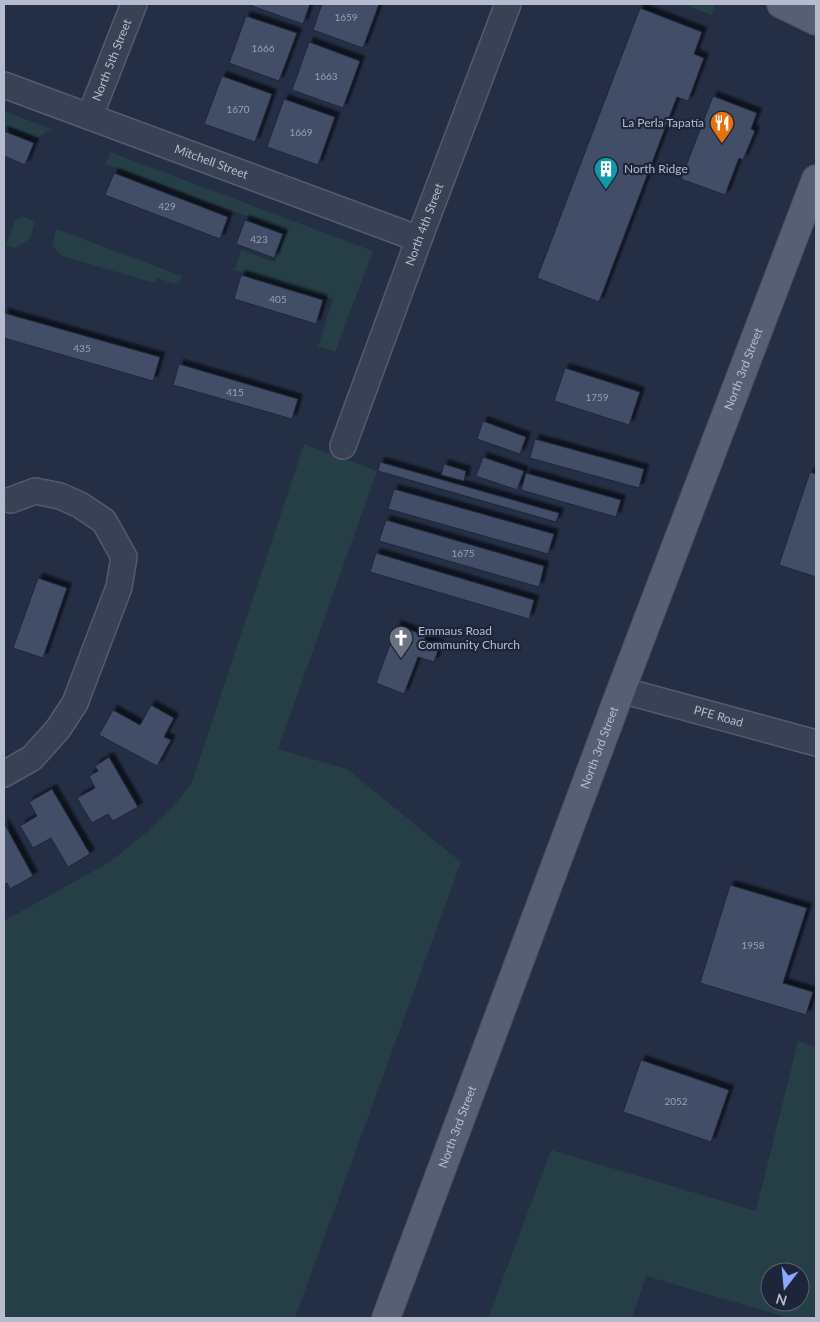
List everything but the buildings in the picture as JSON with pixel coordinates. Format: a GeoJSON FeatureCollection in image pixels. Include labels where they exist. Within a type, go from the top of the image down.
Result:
{"type":"FeatureCollection","features":[{"type":"Feature","properties":{"kind":"main road"},"geometry":{"type":"LineString","coordinates":[[781,4],[816,22]]}},
{"type":"Feature","properties":{"kind":"main road","name":"North 3rd Street"},"geometry":{"type":"LineString","coordinates":[[386,1318],[621,690],[809,216],[816,179]]}},
{"type":"Feature","properties":{"kind":"street","name":"North 5th Street"},"geometry":{"type":"LineString","coordinates":[[90,116],[134,4]]}},
{"type":"Feature","properties":{"kind":"street","name":"North 4th Street"},"geometry":{"type":"LineString","coordinates":[[343,446],[508,4]]}},
{"type":"Feature","properties":{"kind":"street","name":"Mitchell Street"},"geometry":{"type":"LineString","coordinates":[[4,85],[419,239]]}},
{"type":"Feature","properties":{"kind":"street"},"geometry":{"type":"LineString","coordinates":[[4,774],[32,758],[58,729],[75,704],[119,587],[124,557],[104,521],[80,505],[60,496],[35,491],[11,500]]}},
{"type":"Feature","properties":{"kind":"street","name":"PFE Road"},"geometry":{"type":"LineString","coordinates":[[621,690],[816,743]]}},
{"type":"Feature","properties":{"kind":"shaded area"},"geometry":{"type":"Polygon","coordinates":[[[682,4],[715,4],[712,15],[682,4]]]}},
{"type":"Feature","properties":{"kind":"shaded area"},"geometry":{"type":"Polygon","coordinates":[[[4,111],[51,129],[37,138],[4,125],[4,111]]]}},
{"type":"Feature","properties":{"kind":"shaded area"},"geometry":{"type":"Polygon","coordinates":[[[110,152],[373,251],[335,352],[318,346],[333,299],[235,270],[241,250],[275,262],[287,231],[106,164],[110,152]]]}},
{"type":"Feature","properties":{"kind":"shaded area"},"geometry":{"type":"Polygon","coordinates":[[[22,216],[35,222],[30,239],[15,248],[6,245],[15,221],[22,216]]]}},
{"type":"Feature","properties":{"kind":"shaded area"},"geometry":{"type":"Polygon","coordinates":[[[56,229],[182,276],[179,283],[175,284],[157,278],[154,283],[62,256],[52,246],[56,229]]]}},
{"type":"Feature","properties":{"kind":"shaded area"},"geometry":{"type":"Polygon","coordinates":[[[304,444],[377,471],[278,749],[347,769],[461,862],[295,1318],[4,1318],[4,921],[111,861],[148,831],[177,802],[192,782],[304,444]]]}},
{"type":"Feature","properties":{"kind":"shaded area"},"geometry":{"type":"Polygon","coordinates":[[[798,1041],[816,1047],[816,1318],[789,1318],[769,1312],[810,1312],[810,1262],[760,1262],[760,1309],[646,1276],[632,1318],[488,1318],[551,1150],[756,1211],[798,1041]]]}},
{"type":"Feature","properties":{"kind":"place","name":"La Perla Tapatía"},"geometry":{"type":"Point","coordinates":[722,144]}},
{"type":"Feature","properties":{"kind":"place","name":"North Ridge"},"geometry":{"type":"Point","coordinates":[606,190]}},
{"type":"Feature","properties":{"kind":"place","name":"Emmaus Road Community Church"},"geometry":{"type":"Point","coordinates":[401,659]}}]}
